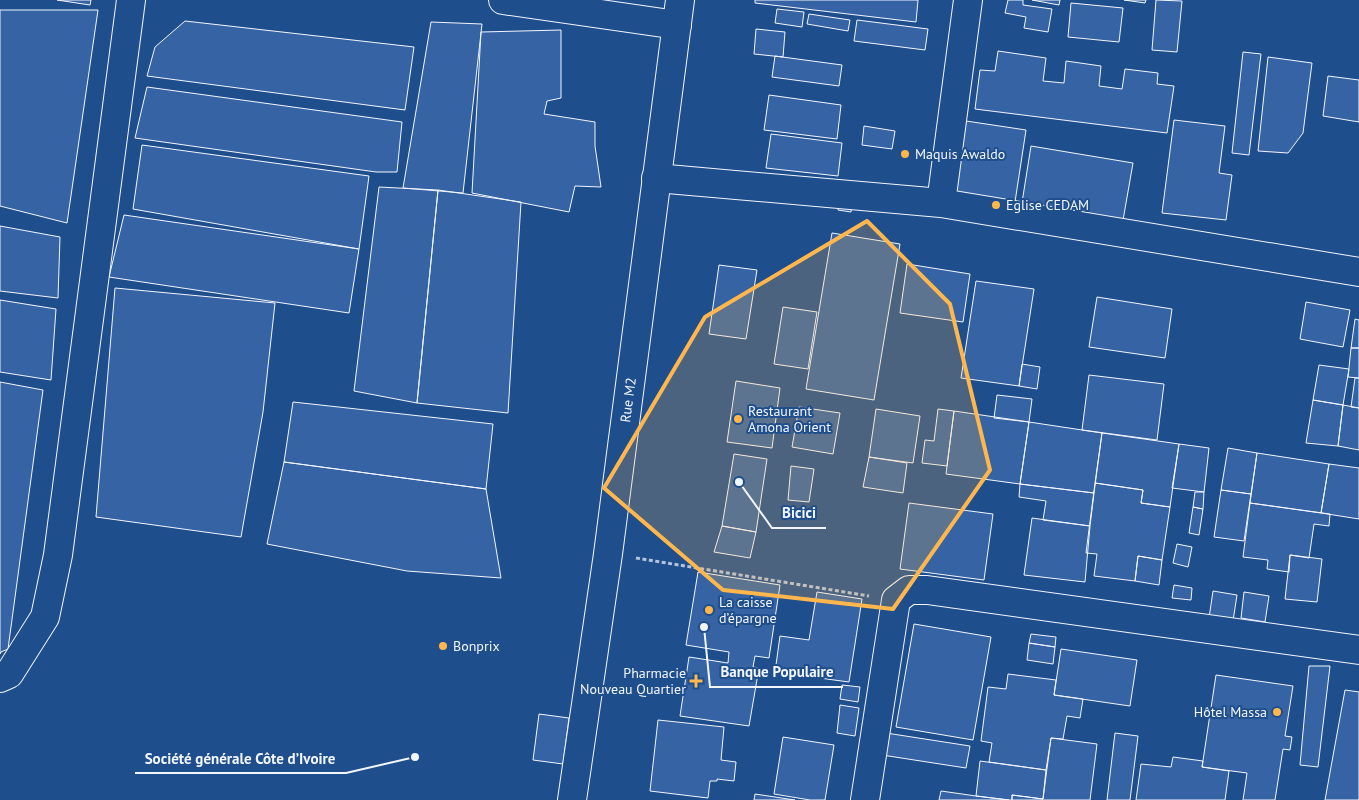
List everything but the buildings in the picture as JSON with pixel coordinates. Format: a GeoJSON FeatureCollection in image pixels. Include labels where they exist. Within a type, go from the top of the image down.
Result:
{"type":"FeatureCollection","features":[{"type":"Feature","properties":{"kind":"street"},"geometry":{"type":"LineString","coordinates":[[0,678],[9,674],[45,617],[58,555],[130,0]]}},
{"type":"Feature","properties":{"kind":"street"},"geometry":{"type":"LineString","coordinates":[[503,0],[678,12]]}},
{"type":"Feature","properties":{"kind":"street"},"geometry":{"type":"LineString","coordinates":[[941,203],[968,0]]}},
{"type":"Feature","properties":{"kind":"street","name":"Rue M2"},"geometry":{"type":"LineString","coordinates":[[572,800],[608,554],[678,12]]}},
{"type":"Feature","properties":{"kind":"street"},"geometry":{"type":"LineString","coordinates":[[656,178],[941,203],[1359,272]]}},
{"type":"Feature","properties":{"kind":"street"},"geometry":{"type":"LineString","coordinates":[[866,800],[896,600],[909,590],[927,590],[1359,650]]}},
{"type":"Feature","properties":{"kind":"path"},"geometry":{"type":"LineString","coordinates":[[608,554],[896,600]]}},
{"type":"Feature","properties":{"kind":"highlighted area"},"geometry":{"type":"Polygon","coordinates":[[[867,221],[950,304],[990,470],[893,609],[723,590],[604,488],[705,317],[867,221]]]}},
{"type":"Feature","properties":{"kind":"place","name":"Maquis Awaldo"},"geometry":{"type":"Point","coordinates":[905,154]}},
{"type":"Feature","properties":{"kind":"place","name":"Eglise CEDAM"},"geometry":{"type":"Point","coordinates":[996,205]}},
{"type":"Feature","properties":{"kind":"place","name":"Restaurant Amona Orient"},"geometry":{"type":"Point","coordinates":[738,419]}},
{"type":"Feature","properties":{"kind":"place","name":"Bicici"},"geometry":{"type":"Point","coordinates":[739,482]}},
{"type":"Feature","properties":{"kind":"place","name":"La caisse d’épargne"},"geometry":{"type":"Point","coordinates":[709,610]}},
{"type":"Feature","properties":{"kind":"place","name":"Banque Populaire"},"geometry":{"type":"Point","coordinates":[704,627]}},
{"type":"Feature","properties":{"kind":"place","name":"Bonprix"},"geometry":{"type":"Point","coordinates":[443,646]}},
{"type":"Feature","properties":{"kind":"place","name":"Pharmacie Nouveau Quartier"},"geometry":{"type":"Point","coordinates":[696,681]}},
{"type":"Feature","properties":{"kind":"place","name":"Hôtel Massa"},"geometry":{"type":"Point","coordinates":[1277,712]}},
{"type":"Feature","properties":{"kind":"place","name":"Société générale Côte d’Ivoire"},"geometry":{"type":"Point","coordinates":[415,757]}}]}
